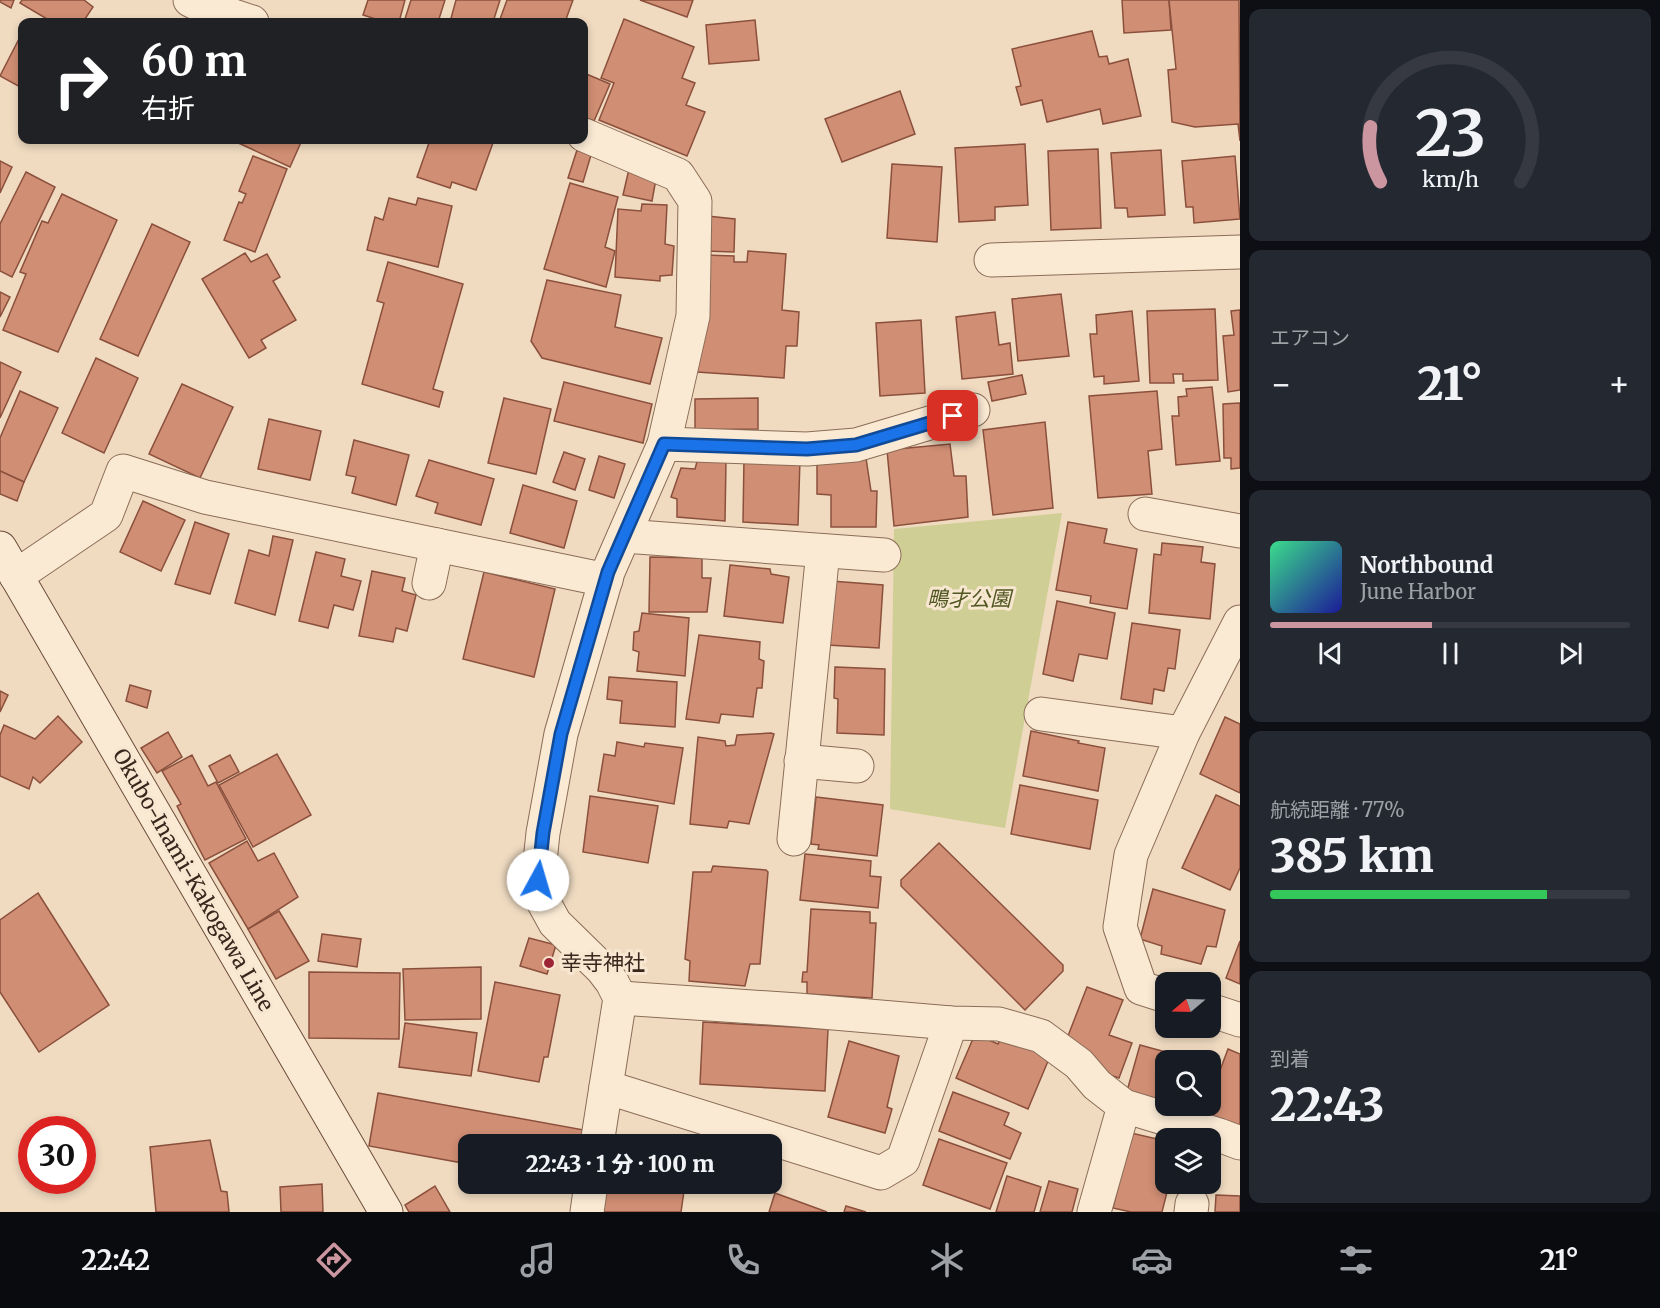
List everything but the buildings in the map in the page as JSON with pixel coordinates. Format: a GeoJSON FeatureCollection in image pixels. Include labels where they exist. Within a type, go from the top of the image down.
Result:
{"type":"FeatureCollection","features":[{"type":"Feature","properties":{"kind":"street"},"geometry":{"type":"LineString","coordinates":[[190,0],[240,18]]}},
{"type":"Feature","properties":{"kind":"street"},"geometry":{"type":"LineString","coordinates":[[588,137],[678,175],[695,201],[693,316],[664,444],[608,572],[561,734],[543,833],[538,880],[544,903],[555,923],[602,969],[620,998],[599,1134]]}},
{"type":"Feature","properties":{"kind":"street"},"geometry":{"type":"LineString","coordinates":[[991,260],[1240,252]]}},
{"type":"Feature","properties":{"kind":"street"},"geometry":{"type":"LineString","coordinates":[[664,444],[807,449],[856,445],[973,410]]}},
{"type":"Feature","properties":{"kind":"street"},"geometry":{"type":"LineString","coordinates":[[16,576],[106,515],[123,471],[204,497],[606,580]]}},
{"type":"Feature","properties":{"kind":"street"},"geometry":{"type":"LineString","coordinates":[[1145,514],[1240,531]]}},
{"type":"Feature","properties":{"kind":"street"},"geometry":{"type":"LineString","coordinates":[[624,536],[884,555]]}},
{"type":"Feature","properties":{"kind":"street"},"geometry":{"type":"LineString","coordinates":[[429,583],[437,545]]}},
{"type":"Feature","properties":{"kind":"street","name":"Okubo-Inami-Kakogawa Line"},"geometry":{"type":"LineString","coordinates":[[0,548],[386,1212]]}},
{"type":"Feature","properties":{"kind":"street"},"geometry":{"type":"LineString","coordinates":[[794,839],[823,551]]}},
{"type":"Feature","properties":{"kind":"street"},"geometry":{"type":"LineString","coordinates":[[1155,992],[1141,988],[1120,927],[1131,855],[1183,733],[1240,622]]}},
{"type":"Feature","properties":{"kind":"street"},"geometry":{"type":"LineString","coordinates":[[1041,714],[1183,733]]}},
{"type":"Feature","properties":{"kind":"street"},"geometry":{"type":"LineString","coordinates":[[801,761],[857,766]]}},
{"type":"Feature","properties":{"kind":"street"},"geometry":{"type":"LineString","coordinates":[[620,998],[951,1023],[999,1024],[1041,1036],[1079,1064],[1097,1084],[1124,1106],[1240,1143]]}},
{"type":"Feature","properties":{"kind":"street"},"geometry":{"type":"LineString","coordinates":[[1221,1014],[1240,1020]]}},
{"type":"Feature","properties":{"kind":"street"},"geometry":{"type":"LineString","coordinates":[[606,1087],[882,1173],[903,1160],[951,1023]]}},
{"type":"Feature","properties":{"kind":"street"},"geometry":{"type":"LineString","coordinates":[[1094,1212],[1124,1106]]}},
{"type":"Feature","properties":{"kind":"street"},"geometry":{"type":"LineString","coordinates":[[586,1212],[589,1194]]}},
{"type":"Feature","properties":{"kind":"green space","name":"鴫才公園"},"geometry":{"type":"Polygon","coordinates":[[[1062,513],[1005,828],[890,809],[894,529],[1062,513]]]}},
{"type":"Feature","properties":{"kind":"place","name":"幸寺神社"},"geometry":{"type":"Point","coordinates":[549,963]}},
{"type":"Feature","properties":{"kind":"route"},"geometry":{"type":"LineString","coordinates":[[538,880],[543,833],[561,734],[608,572],[664,444],[807,449],[856,445],[953,416]]}}]}
